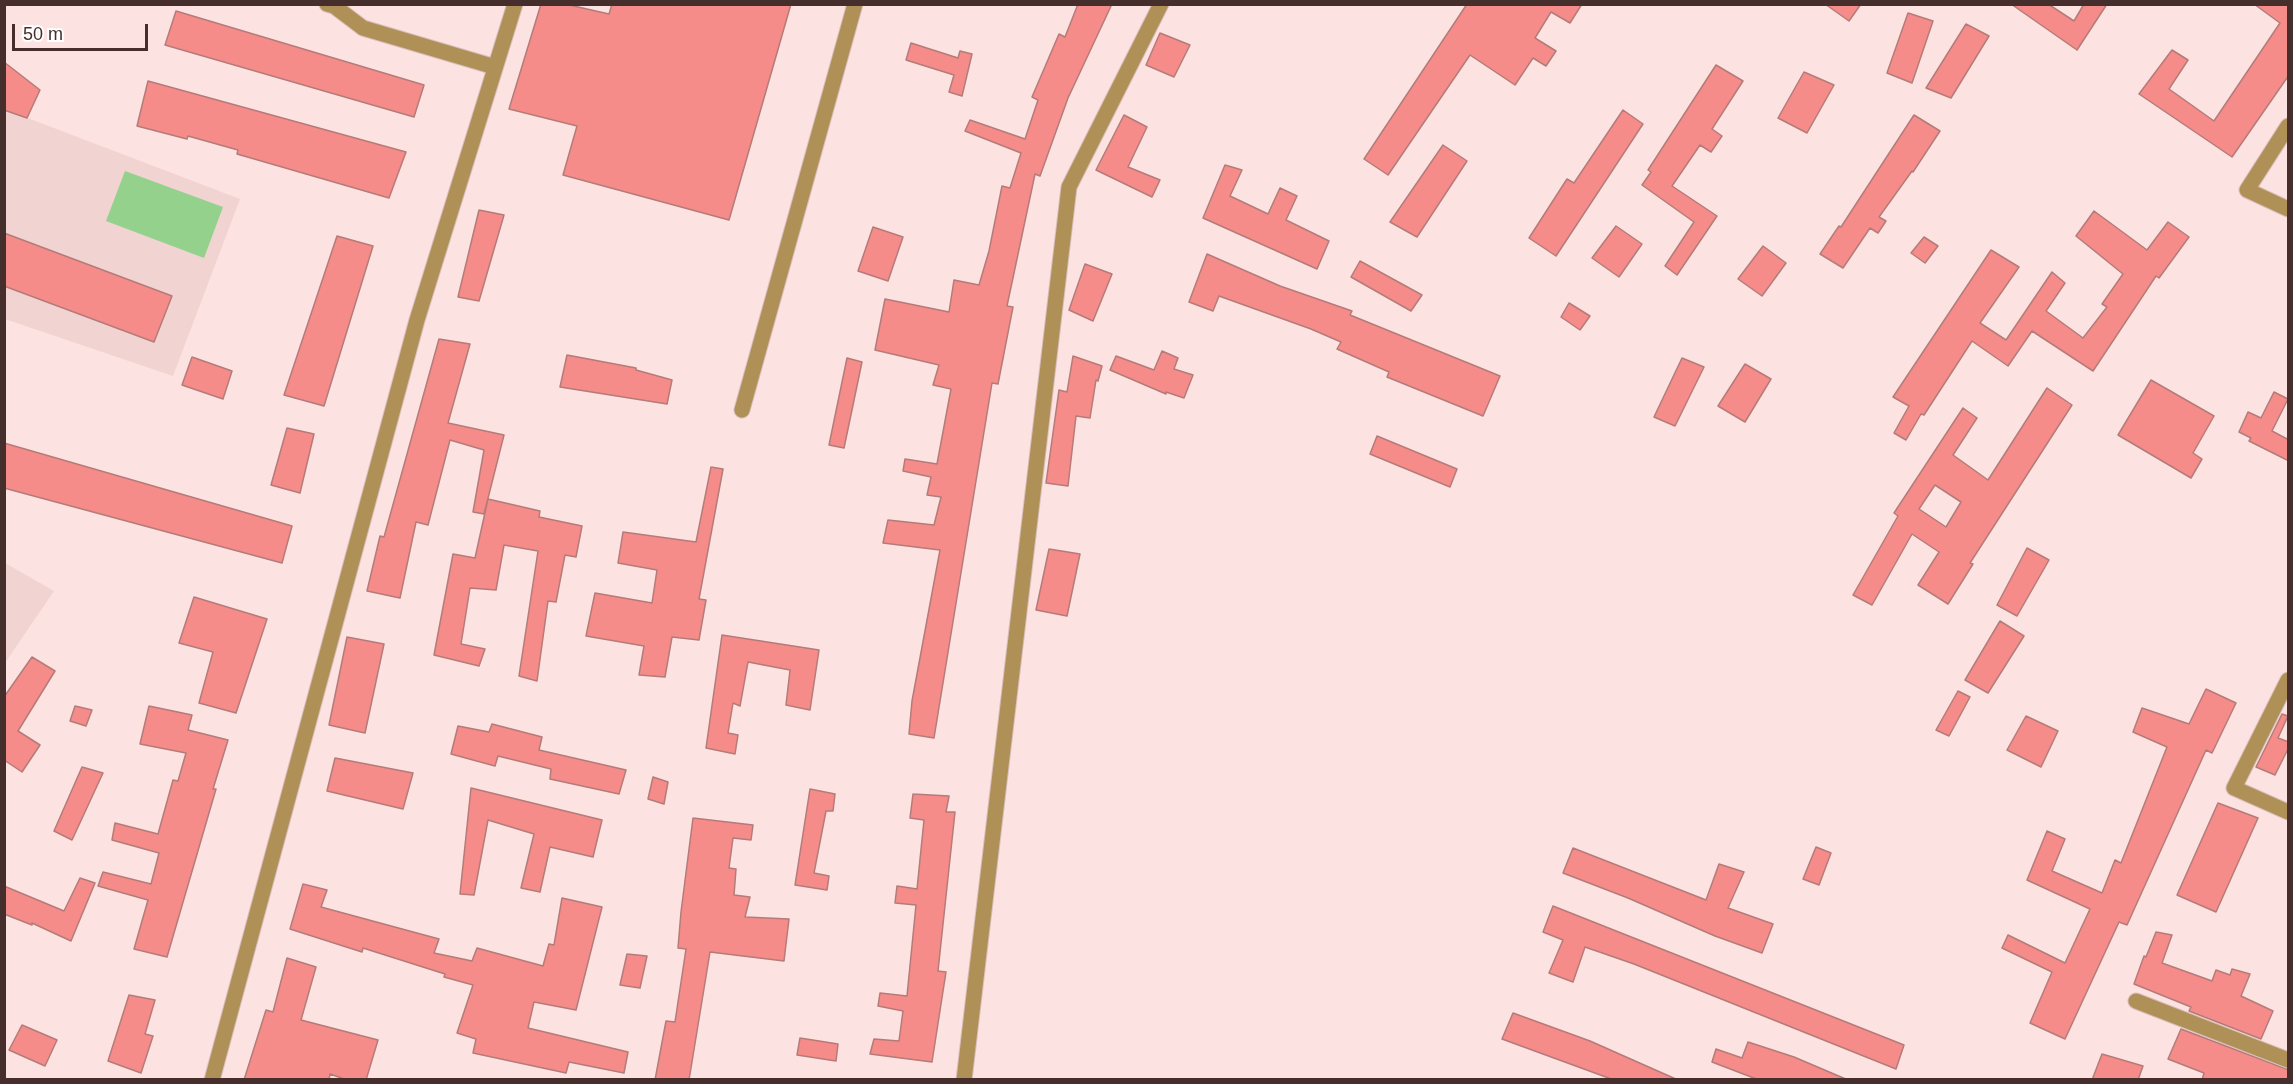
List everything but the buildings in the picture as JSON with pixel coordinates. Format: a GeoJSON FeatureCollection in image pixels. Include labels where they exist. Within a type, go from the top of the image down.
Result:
{"type":"FeatureCollection","features":[{"type":"Feature","properties":{"kind":"street"},"geometry":{"type":"LineString","coordinates":[[327,4],[363,28],[495,67]]}},
{"type":"Feature","properties":{"kind":"street"},"geometry":{"type":"LineString","coordinates":[[212,1080],[417,320],[515,4]]}},
{"type":"Feature","properties":{"kind":"street"},"geometry":{"type":"LineString","coordinates":[[742,410],[855,4]]}},
{"type":"Feature","properties":{"kind":"street"},"geometry":{"type":"LineString","coordinates":[[964,1080],[1069,187],[1161,4]]}},
{"type":"Feature","properties":{"kind":"street"},"geometry":{"type":"LineString","coordinates":[[2289,126],[2247,190],[2289,209]]}},
{"type":"Feature","properties":{"kind":"street"},"geometry":{"type":"LineString","coordinates":[[2289,680],[2234,789],[2289,812]]}},
{"type":"Feature","properties":{"kind":"street"},"geometry":{"type":"LineString","coordinates":[[2136,1001],[2289,1060]]}},
{"type":"Feature","properties":{"kind":"shaded area"},"geometry":{"type":"Polygon","coordinates":[[[4,109],[240,199],[173,376],[5,319],[4,109]]]}},
{"type":"Feature","properties":{"kind":"shaded area"},"geometry":{"type":"Polygon","coordinates":[[[5,563],[54,591],[5,663],[5,563]]]}},
{"type":"Feature","properties":{"kind":"green space"},"geometry":{"type":"Polygon","coordinates":[[[125,171],[223,207],[204,258],[106,221],[125,171]]]}}]}
